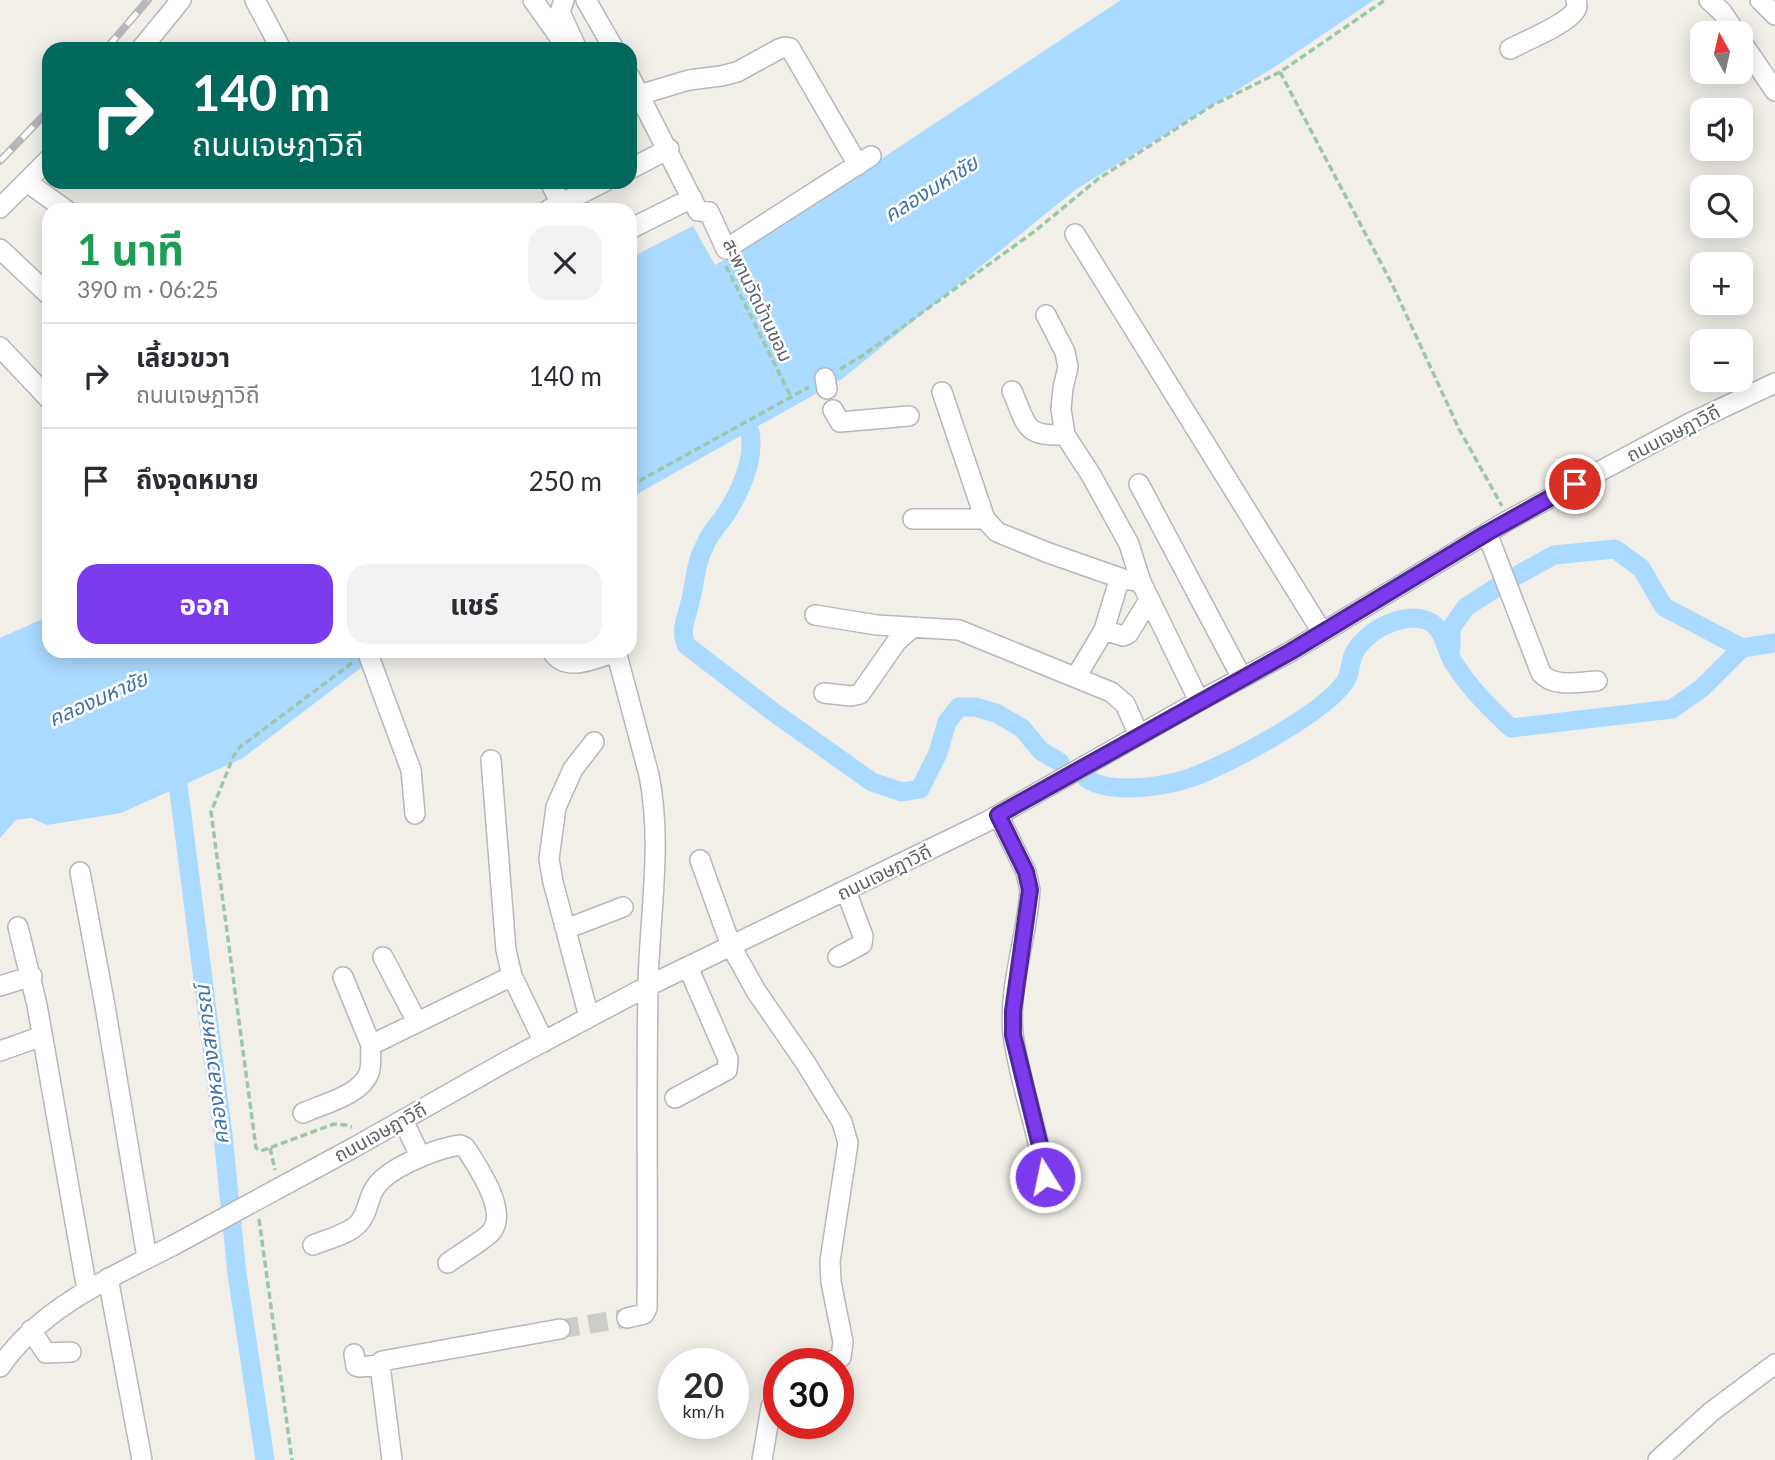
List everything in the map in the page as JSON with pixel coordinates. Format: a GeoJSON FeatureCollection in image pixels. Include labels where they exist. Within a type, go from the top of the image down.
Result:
{"type":"FeatureCollection","features":[{"type":"Feature","properties":{"kind":"street"},"geometry":{"type":"LineString","coordinates":[[147,42],[181,0]]}},
{"type":"Feature","properties":{"kind":"street"},"geometry":{"type":"LineString","coordinates":[[255,0],[277,42]]}},
{"type":"Feature","properties":{"kind":"street"},"geometry":{"type":"LineString","coordinates":[[533,0],[564,42]]}},
{"type":"Feature","properties":{"kind":"street"},"geometry":{"type":"LineString","coordinates":[[564,0],[559,12],[566,42]]}},
{"type":"Feature","properties":{"kind":"street"},"geometry":{"type":"LineString","coordinates":[[586,0],[610,42]]}},
{"type":"Feature","properties":{"kind":"street"},"geometry":{"type":"LineString","coordinates":[[1510,48],[1552,28],[1574,13],[1576,0]]}},
{"type":"Feature","properties":{"kind":"street"},"geometry":{"type":"LineString","coordinates":[[1709,0],[1728,21]]}},
{"type":"Feature","properties":{"kind":"street"},"geometry":{"type":"LineString","coordinates":[[1760,0],[1775,15]]}},
{"type":"Feature","properties":{"kind":"street"},"geometry":{"type":"LineString","coordinates":[[637,86],[737,72],[785,47],[790,48],[864,161],[729,249],[725,247],[709,212],[698,211],[637,90]]}},
{"type":"Feature","properties":{"kind":"street"},"geometry":{"type":"LineString","coordinates":[[1754,60],[1775,90]]}},
{"type":"Feature","properties":{"kind":"street"},"geometry":{"type":"LineString","coordinates":[[637,165],[668,149]]}},
{"type":"Feature","properties":{"kind":"street"},"geometry":{"type":"LineString","coordinates":[[0,208],[42,166]]}},
{"type":"Feature","properties":{"kind":"street"},"geometry":{"type":"LineString","coordinates":[[27,182],[56,203]]}},
{"type":"Feature","properties":{"kind":"street"},"geometry":{"type":"LineString","coordinates":[[563,203],[590,189]]}},
{"type":"Feature","properties":{"kind":"street"},"geometry":{"type":"LineString","coordinates":[[637,226],[692,198]]}},
{"type":"Feature","properties":{"kind":"street"},"geometry":{"type":"LineString","coordinates":[[1075,234],[1322,632]]}},
{"type":"Feature","properties":{"kind":"street"},"geometry":{"type":"LineString","coordinates":[[0,249],[42,288]]}},
{"type":"Feature","properties":{"kind":"street"},"geometry":{"type":"LineString","coordinates":[[1046,315],[1065,352],[1068,367],[1062,388],[1061,410],[1065,436],[1091,475],[1129,544],[1149,600],[1199,701]]}},
{"type":"Feature","properties":{"kind":"street"},"geometry":{"type":"LineString","coordinates":[[0,347],[42,392]]}},
{"type":"Feature","properties":{"kind":"street","name":"ถนนเจษฎาวิถี"},"geometry":{"type":"LineString","coordinates":[[0,1367],[11,1351],[32,1330],[59,1308],[108,1278],[648,986],[998,815],[1290,652],[1507,521],[1688,424],[1775,383]]}},
{"type":"Feature","properties":{"kind":"street"},"geometry":{"type":"LineString","coordinates":[[1012,391],[1026,424],[1034,433],[1041,436],[1065,436]]}},
{"type":"Feature","properties":{"kind":"street"},"geometry":{"type":"LineString","coordinates":[[942,392],[985,519],[997,532],[1123,579],[1141,582]]}},
{"type":"Feature","properties":{"kind":"street"},"geometry":{"type":"LineString","coordinates":[[833,410],[840,422],[908,416]]}},
{"type":"Feature","properties":{"kind":"street"},"geometry":{"type":"LineString","coordinates":[[1139,484],[1242,678]]}},
{"type":"Feature","properties":{"kind":"street"},"geometry":{"type":"LineString","coordinates":[[913,519],[985,519]]}},
{"type":"Feature","properties":{"kind":"street"},"geometry":{"type":"LineString","coordinates":[[1487,533],[1541,673],[1547,680],[1559,682],[1597,681]]}},
{"type":"Feature","properties":{"kind":"street"},"geometry":{"type":"LineString","coordinates":[[1076,677],[1104,630],[1117,587]]}},
{"type":"Feature","properties":{"kind":"street"},"geometry":{"type":"LineString","coordinates":[[1104,630],[1123,636],[1128,634],[1149,600]]}},
{"type":"Feature","properties":{"kind":"street"},"geometry":{"type":"LineString","coordinates":[[815,615],[877,625],[959,630],[1111,692],[1125,704],[1139,735]]}},
{"type":"Feature","properties":{"kind":"street"},"geometry":{"type":"LineString","coordinates":[[824,693],[852,696],[860,694],[897,641],[913,627]]}},
{"type":"Feature","properties":{"kind":"street"},"geometry":{"type":"LineString","coordinates":[[363,658],[411,770],[415,814]]}},
{"type":"Feature","properties":{"kind":"street"},"geometry":{"type":"LineString","coordinates":[[559,658],[565,663],[576,664],[594,658]]}},
{"type":"Feature","properties":{"kind":"street"},"geometry":{"type":"LineString","coordinates":[[618,658],[653,794],[654,864],[648,986],[647,1308],[644,1314],[627,1318]]}},
{"type":"Feature","properties":{"kind":"street"},"geometry":{"type":"LineString","coordinates":[[589,1017],[552,882],[549,859],[556,807],[573,769],[594,742]]}},
{"type":"Feature","properties":{"kind":"street"},"geometry":{"type":"LineString","coordinates":[[491,760],[503,927],[512,976],[544,1042]]}},
{"type":"Feature","properties":{"kind":"street"},"geometry":{"type":"LineString","coordinates":[[998,815],[1026,872],[1030,890],[1013,1011],[1013,1035],[1044,1162],[1046,1192]]}},
{"type":"Feature","properties":{"kind":"street"},"geometry":{"type":"LineString","coordinates":[[700,860],[731,946],[756,991],[842,1122],[848,1143],[830,1261],[842,1348]]}},
{"type":"Feature","properties":{"kind":"street"},"geometry":{"type":"LineString","coordinates":[[80,872],[108,1020],[147,1258]]}},
{"type":"Feature","properties":{"kind":"street"},"geometry":{"type":"LineString","coordinates":[[838,957],[862,944],[863,936],[846,891]]}},
{"type":"Feature","properties":{"kind":"street"},"geometry":{"type":"LineString","coordinates":[[566,929],[623,907]]}},
{"type":"Feature","properties":{"kind":"street"},"geometry":{"type":"LineString","coordinates":[[19,927],[32,976],[88,1290]]}},
{"type":"Feature","properties":{"kind":"street"},"geometry":{"type":"LineString","coordinates":[[383,957],[417,1022]]}},
{"type":"Feature","properties":{"kind":"street"},"geometry":{"type":"LineString","coordinates":[[675,1098],[727,1070],[728,1059],[688,967]]}},
{"type":"Feature","properties":{"kind":"street"},"geometry":{"type":"LineString","coordinates":[[0,986],[32,976]]}},
{"type":"Feature","properties":{"kind":"street"},"geometry":{"type":"LineString","coordinates":[[371,1045],[512,976]]}},
{"type":"Feature","properties":{"kind":"street"},"geometry":{"type":"LineString","coordinates":[[303,1113],[352,1092],[364,1082],[370,1071],[371,1045],[342,977]]}},
{"type":"Feature","properties":{"kind":"street"},"geometry":{"type":"LineString","coordinates":[[0,1051],[43,1036]]}},
{"type":"Feature","properties":{"kind":"street"},"geometry":{"type":"LineString","coordinates":[[402,1120],[420,1156]]}},
{"type":"Feature","properties":{"kind":"street"},"geometry":{"type":"LineString","coordinates":[[313,1245],[357,1225],[369,1207],[376,1185],[420,1156],[452,1146],[465,1147],[496,1203],[497,1217],[492,1231],[448,1263]]}},
{"type":"Feature","properties":{"kind":"street"},"geometry":{"type":"LineString","coordinates":[[108,1278],[142,1460]]}},
{"type":"Feature","properties":{"kind":"street"},"geometry":{"type":"LineString","coordinates":[[354,1354],[356,1366],[380,1365],[386,1359],[560,1329]]}},
{"type":"Feature","properties":{"kind":"street"},"geometry":{"type":"LineString","coordinates":[[32,1330],[46,1353],[71,1352]]}},
{"type":"Feature","properties":{"kind":"street"},"geometry":{"type":"LineString","coordinates":[[380,1365],[391,1460]]}},
{"type":"Feature","properties":{"kind":"street"},"geometry":{"type":"LineString","coordinates":[[1658,1460],[1711,1412],[1774,1366]]}},
{"type":"Feature","properties":{"kind":"street"},"geometry":{"type":"LineString","coordinates":[[762,1460],[766,1439]]}},
{"type":"Feature","properties":{"kind":"path"},"geometry":{"type":"LineString","coordinates":[[826,383],[1035,231],[1098,179],[1213,105],[1280,72],[1385,0]]}},
{"type":"Feature","properties":{"kind":"path"},"geometry":{"type":"LineString","coordinates":[[1280,72],[1392,284],[1459,429],[1502,506],[1507,521]]}},
{"type":"Feature","properties":{"kind":"path","name":"สะพานวัดบ้านขอม"},"geometry":{"type":"LineString","coordinates":[[637,482],[792,399],[723,259]]}},
{"type":"Feature","properties":{"kind":"path"},"geometry":{"type":"LineString","coordinates":[[358,658],[240,747],[234,755],[211,812],[256,1148],[261,1151],[334,1124],[346,1125],[372,1137]]}},
{"type":"Feature","properties":{"kind":"path"},"geometry":{"type":"LineString","coordinates":[[270,1148],[276,1174]]}},
{"type":"Feature","properties":{"kind":"path"},"geometry":{"type":"LineString","coordinates":[[258,1212],[292,1460]]}},
{"type":"Feature","properties":{"kind":"water","name":"คลองมหาชัย"},"geometry":{"type":"Polygon","coordinates":[[[1121,0],[1374,0],[1276,66],[1075,190],[842,379],[637,494],[637,254],[693,226],[715,265],[753,244],[1121,0]]]}},
{"type":"Feature","properties":{"kind":"water","name":"คลองมหาชัย"},"geometry":{"type":"Polygon","coordinates":[[[42,619],[42,658],[374,658],[243,758],[121,813],[47,825],[31,818],[16,820],[0,838],[0,638],[42,619]]]}},
{"type":"Feature","properties":{"kind":"waterway"},"geometry":{"type":"LineString","coordinates":[[750,432],[749,464],[742,485],[707,541],[699,559],[684,624],[686,645],[772,711],[872,782],[902,792],[920,789],[938,753],[947,722],[959,707],[975,707],[996,713],[1022,728],[1041,751],[1060,762]]}},
{"type":"Feature","properties":{"kind":"waterway"},"geometry":{"type":"LineString","coordinates":[[1451,649],[1451,628],[1466,607],[1505,582],[1554,555],[1615,549],[1641,568],[1664,607],[1742,648],[1775,643]]}},
{"type":"Feature","properties":{"kind":"waterway"},"geometry":{"type":"LineString","coordinates":[[1087,779],[1118,788],[1154,786],[1193,777],[1215,768],[1288,728],[1328,700],[1344,683],[1354,653],[1362,643],[1372,633],[1402,619],[1422,619],[1434,625],[1465,679],[1511,728],[1672,709],[1702,688],[1742,648]]}},
{"type":"Feature","properties":{"kind":"waterway","name":"คลองหลวงสหกรณ์"},"geometry":{"type":"LineString","coordinates":[[175,761],[223,1135],[237,1274],[265,1460]]}},
{"type":"Feature","properties":{"kind":"tunnel"},"geometry":{"type":"LineString","coordinates":[[560,1329],[627,1318]]}},
{"type":"Feature","properties":{"kind":"railway"},"geometry":{"type":"LineString","coordinates":[[112,42],[148,0]]}},
{"type":"Feature","properties":{"kind":"railway"},"geometry":{"type":"LineString","coordinates":[[0,161],[42,117]]}},
{"type":"Feature","properties":{"kind":"route"},"geometry":{"type":"LineString","coordinates":[[1045,1177],[1044,1162],[1013,1035],[1013,1011],[1029,903],[1029,881],[998,815],[1290,652],[1507,521],[1575,484]]}}]}
